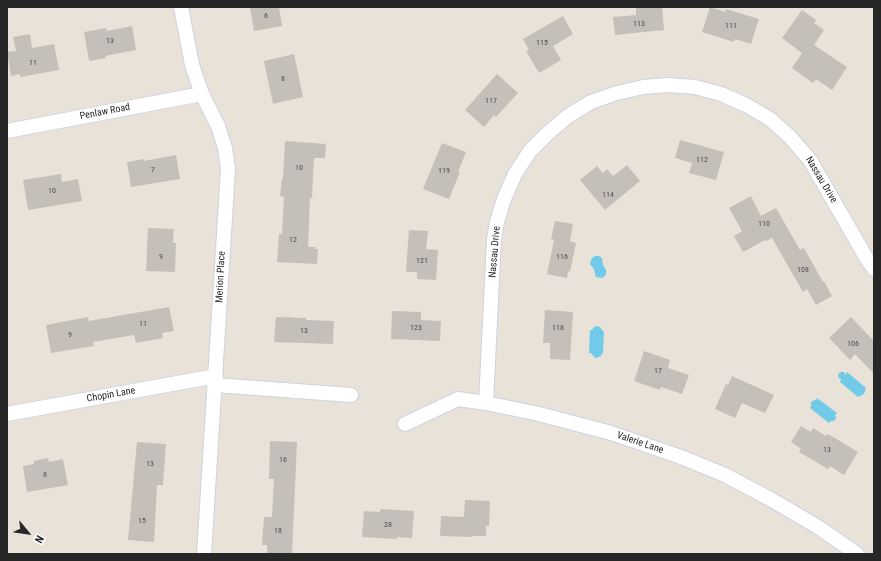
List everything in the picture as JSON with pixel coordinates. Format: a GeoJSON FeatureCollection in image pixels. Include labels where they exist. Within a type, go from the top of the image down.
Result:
{"type":"FeatureCollection","features":[{"type":"Feature","properties":{"kind":"street","name":"Merion Place"},"geometry":{"type":"LineString","coordinates":[[181,7],[192,65],[202,94],[218,126],[225,148],[228,169],[204,554]]}},
{"type":"Feature","properties":{"kind":"street","name":"Nassau Drive"},"geometry":{"type":"LineString","coordinates":[[486,403],[494,239],[497,222],[504,199],[515,174],[530,151],[546,134],[568,116],[591,102],[617,93],[643,87],[668,85],[695,87],[722,94],[746,105],[770,119],[790,137],[810,160],[874,269]]}},
{"type":"Feature","properties":{"kind":"street","name":"Penlaw Road"},"geometry":{"type":"LineString","coordinates":[[7,131],[202,94]]}},
{"type":"Feature","properties":{"kind":"street","name":"Chopin Lane"},"geometry":{"type":"LineString","coordinates":[[7,414],[215,381],[351,395]]}},
{"type":"Feature","properties":{"kind":"street","name":"Valerie Lane"},"geometry":{"type":"LineString","coordinates":[[405,424],[458,400],[486,403],[539,414],[611,433],[681,457],[725,476],[772,500],[818,527],[857,554]]}},
{"type":"Feature","properties":{"kind":"water"},"geometry":{"type":"Polygon","coordinates":[[[595,256],[602,258],[603,265],[606,270],[604,277],[596,277],[594,269],[590,264],[592,258],[595,256]]]}},
{"type":"Feature","properties":{"kind":"water"},"geometry":{"type":"Polygon","coordinates":[[[595,326],[600,327],[604,332],[603,353],[601,356],[596,358],[589,353],[590,330],[592,330],[595,326]]]}},
{"type":"Feature","properties":{"kind":"water"},"geometry":{"type":"Polygon","coordinates":[[[841,372],[844,372],[845,375],[847,372],[866,388],[864,394],[858,397],[840,382],[841,379],[838,376],[841,372]]]}},
{"type":"Feature","properties":{"kind":"water"},"geometry":{"type":"Polygon","coordinates":[[[817,398],[837,413],[835,415],[835,420],[829,423],[810,408],[812,401],[816,400],[817,398]]]}},
{"type":"Feature","properties":{"kind":"building"},"geometry":{"type":"Polygon","coordinates":[[[250,7],[279,7],[282,26],[254,31],[250,7]]]}},
{"type":"Feature","properties":{"kind":"building"},"geometry":{"type":"Polygon","coordinates":[[[636,7],[662,7],[664,30],[615,35],[613,17],[636,15],[636,7]]]}},
{"type":"Feature","properties":{"kind":"building"},"geometry":{"type":"Polygon","coordinates":[[[710,7],[725,12],[726,9],[759,19],[751,44],[735,39],[734,42],[702,32],[710,7]]]}},
{"type":"Feature","properties":{"kind":"building"},"geometry":{"type":"Polygon","coordinates":[[[802,10],[816,20],[814,23],[824,30],[814,45],[847,67],[832,90],[816,79],[813,83],[792,68],[802,53],[782,38],[802,10]]]}},
{"type":"Feature","properties":{"kind":"building"},"geometry":{"type":"Polygon","coordinates":[[[563,16],[573,34],[553,46],[561,60],[539,73],[526,51],[529,50],[523,39],[563,16]]]}},
{"type":"Feature","properties":{"kind":"building"},"geometry":{"type":"Polygon","coordinates":[[[132,26],[136,50],[105,56],[106,58],[89,61],[84,32],[106,28],[107,31],[132,26]]]}},
{"type":"Feature","properties":{"kind":"building"},"geometry":{"type":"Polygon","coordinates":[[[30,34],[32,48],[54,44],[59,70],[20,77],[20,74],[11,76],[7,52],[16,51],[13,37],[30,34]]]}},
{"type":"Feature","properties":{"kind":"building"},"geometry":{"type":"Polygon","coordinates":[[[294,54],[303,97],[273,104],[264,61],[294,54]]]}},
{"type":"Feature","properties":{"kind":"building"},"geometry":{"type":"Polygon","coordinates":[[[497,74],[518,93],[496,117],[494,115],[484,127],[465,110],[497,74]]]}},
{"type":"Feature","properties":{"kind":"building"},"geometry":{"type":"Polygon","coordinates":[[[680,140],[724,152],[716,180],[689,173],[692,163],[675,158],[680,140]]]}},
{"type":"Feature","properties":{"kind":"building"},"geometry":{"type":"Polygon","coordinates":[[[285,141],[326,144],[325,158],[314,158],[312,198],[310,198],[308,247],[315,247],[315,249],[318,249],[317,264],[277,262],[279,234],[282,234],[284,197],[280,196],[283,178],[285,141]]]}},
{"type":"Feature","properties":{"kind":"building"},"geometry":{"type":"Polygon","coordinates":[[[442,143],[466,152],[449,199],[423,189],[442,143]]]}},
{"type":"Feature","properties":{"kind":"building"},"geometry":{"type":"Polygon","coordinates":[[[176,155],[180,179],[131,187],[127,162],[144,159],[144,161],[176,155]]]}},
{"type":"Feature","properties":{"kind":"building"},"geometry":{"type":"Polygon","coordinates":[[[627,165],[640,181],[605,210],[580,180],[597,166],[603,173],[607,169],[613,176],[627,165]]]}},
{"type":"Feature","properties":{"kind":"building"},"geometry":{"type":"Polygon","coordinates":[[[61,174],[62,182],[78,179],[82,201],[28,210],[23,180],[61,174]]]}},
{"type":"Feature","properties":{"kind":"building"},"geometry":{"type":"Polygon","coordinates":[[[751,196],[761,216],[776,208],[800,250],[804,248],[832,296],[816,305],[807,289],[803,292],[772,238],[766,241],[765,240],[743,252],[734,236],[742,231],[729,208],[751,196]]]}},
{"type":"Feature","properties":{"kind":"building"},"geometry":{"type":"Polygon","coordinates":[[[555,221],[573,224],[570,241],[576,243],[570,272],[568,271],[567,278],[547,274],[554,240],[551,239],[555,221]]]}},
{"type":"Feature","properties":{"kind":"building"},"geometry":{"type":"Polygon","coordinates":[[[148,228],[174,229],[173,243],[176,243],[175,272],[146,271],[148,228]]]}},
{"type":"Feature","properties":{"kind":"building"},"geometry":{"type":"Polygon","coordinates":[[[409,230],[428,231],[426,249],[438,250],[436,280],[417,279],[417,272],[406,272],[409,230]]]}},
{"type":"Feature","properties":{"kind":"building"},"geometry":{"type":"Polygon","coordinates":[[[169,307],[174,331],[162,333],[163,338],[136,343],[134,335],[93,342],[94,346],[51,353],[46,325],[88,317],[89,321],[169,307]]]}},
{"type":"Feature","properties":{"kind":"building"},"geometry":{"type":"Polygon","coordinates":[[[545,310],[573,312],[570,360],[550,359],[550,343],[543,343],[545,310]]]}},
{"type":"Feature","properties":{"kind":"building"},"geometry":{"type":"Polygon","coordinates":[[[392,311],[421,312],[421,320],[441,321],[440,341],[391,339],[392,311]]]}},
{"type":"Feature","properties":{"kind":"building"},"geometry":{"type":"Polygon","coordinates":[[[276,317],[334,321],[333,344],[274,342],[276,317]]]}},
{"type":"Feature","properties":{"kind":"building"},"geometry":{"type":"Polygon","coordinates":[[[851,317],[874,341],[874,374],[855,354],[850,360],[829,338],[851,317]]]}},
{"type":"Feature","properties":{"kind":"building"},"geometry":{"type":"Polygon","coordinates":[[[644,351],[670,360],[668,368],[689,375],[682,394],[661,387],[660,390],[634,381],[644,351]]]}},
{"type":"Feature","properties":{"kind":"building"},"geometry":{"type":"Polygon","coordinates":[[[732,376],[774,395],[765,413],[742,403],[735,418],[715,409],[726,384],[728,385],[732,376]]]}},
{"type":"Feature","properties":{"kind":"building"},"geometry":{"type":"Polygon","coordinates":[[[801,426],[811,432],[813,428],[826,436],[828,434],[858,452],[844,475],[830,466],[828,469],[799,452],[801,449],[791,442],[801,426]]]}},
{"type":"Feature","properties":{"kind":"building"},"geometry":{"type":"Polygon","coordinates":[[[270,441],[297,442],[292,554],[267,554],[267,545],[262,545],[264,517],[272,517],[274,479],[269,479],[270,441]]]}},
{"type":"Feature","properties":{"kind":"building"},"geometry":{"type":"Polygon","coordinates":[[[137,442],[166,444],[163,485],[157,485],[154,542],[128,540],[137,442]]]}},
{"type":"Feature","properties":{"kind":"building"},"geometry":{"type":"Polygon","coordinates":[[[48,458],[49,462],[63,459],[68,485],[27,492],[23,466],[34,464],[34,461],[48,458]]]}},
{"type":"Feature","properties":{"kind":"building"},"geometry":{"type":"Polygon","coordinates":[[[465,500],[490,501],[489,526],[486,526],[486,536],[440,536],[441,516],[464,517],[465,500]]]}},
{"type":"Feature","properties":{"kind":"building"},"geometry":{"type":"Polygon","coordinates":[[[381,509],[414,511],[412,538],[397,537],[397,539],[362,537],[364,511],[380,512],[381,509]]]}}]}
